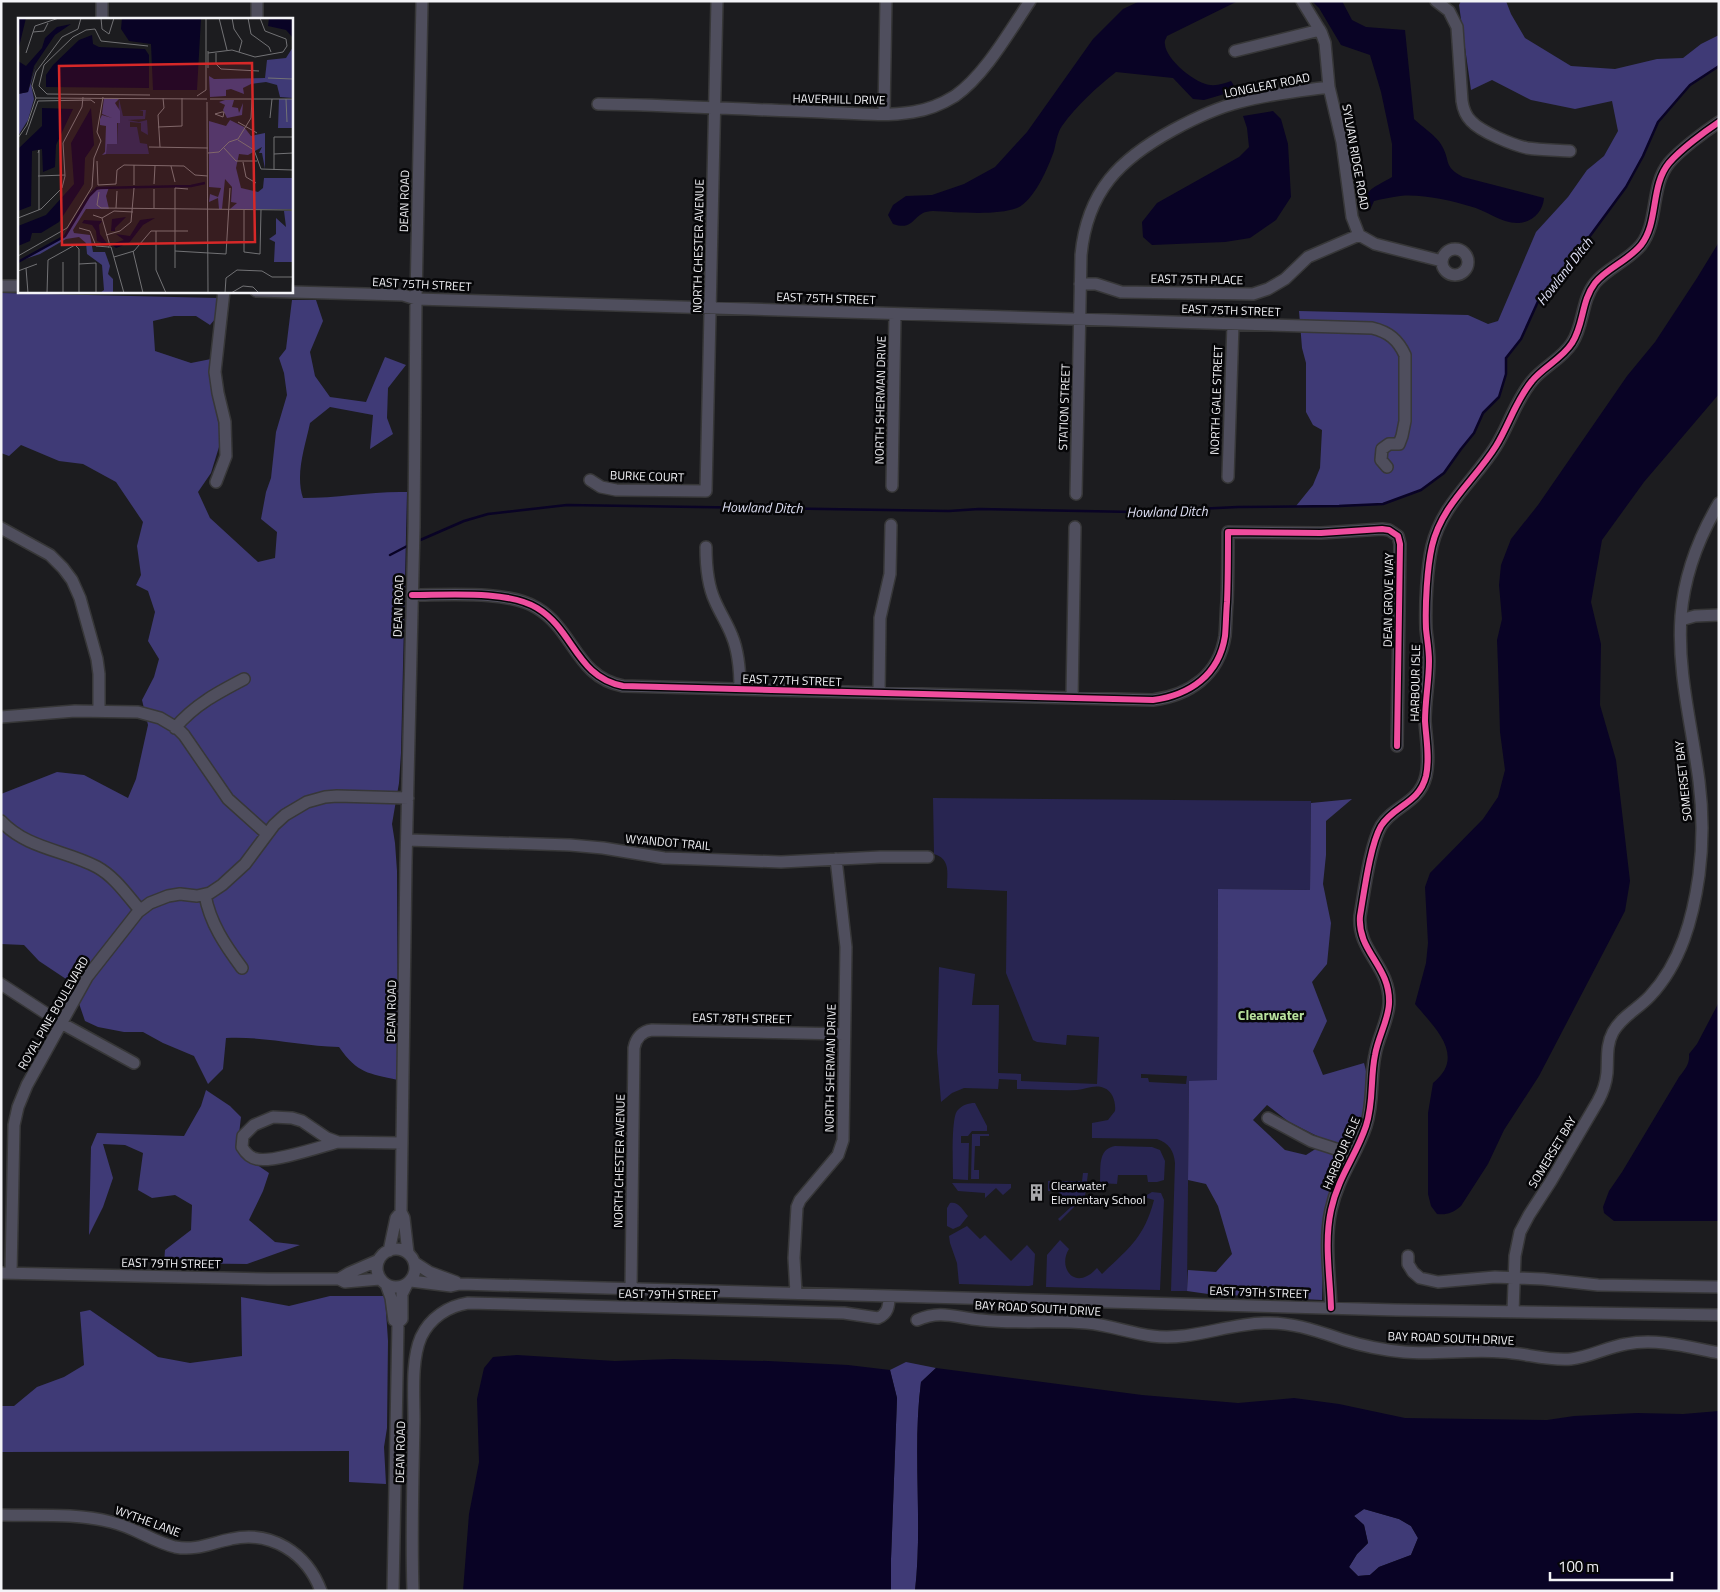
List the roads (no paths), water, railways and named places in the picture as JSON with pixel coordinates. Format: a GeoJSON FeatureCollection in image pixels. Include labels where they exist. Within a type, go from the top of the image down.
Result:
{"type":"FeatureCollection","features":[{"type":"Feature","properties":{"kind":"street"},"geometry":{"type":"LineString","coordinates":[[102,1],[102,18]]}},
{"type":"Feature","properties":{"kind":"street"},"geometry":{"type":"LineString","coordinates":[[257,1],[257,18]]}},
{"type":"Feature","properties":{"kind":"street","name":"DEAN ROAD"},"geometry":{"type":"LineString","coordinates":[[389,1250],[396,1218],[400,1212],[402,1143],[414,560],[416,299],[422,1]]}},
{"type":"Feature","properties":{"kind":"street","name":"NORTH CHESTER AVENUE"},"geometry":{"type":"LineString","coordinates":[[706,492],[717,1]]}},
{"type":"Feature","properties":{"kind":"street"},"geometry":{"type":"LineString","coordinates":[[884,113],[886,1]]}},
{"type":"Feature","properties":{"kind":"street","name":"HAVERHILL DRIVE"},"geometry":{"type":"LineString","coordinates":[[598,104],[884,113],[903,113],[930,108],[944,102],[966,87],[982,70],[1030,1]]}},
{"type":"Feature","properties":{"kind":"street","name":"SYLVAN RIDGE ROAD"},"geometry":{"type":"LineString","coordinates":[[1302,1],[1320,30],[1326,48],[1329,87],[1342,142],[1352,217],[1359,235]]}},
{"type":"Feature","properties":{"kind":"street"},"geometry":{"type":"LineString","coordinates":[[1436,1],[1449,11],[1457,24],[1462,100],[1465,112],[1471,122],[1481,129],[1519,146],[1570,151]]}},
{"type":"Feature","properties":{"kind":"street"},"geometry":{"type":"LineString","coordinates":[[1235,51],[1320,30]]}},
{"type":"Feature","properties":{"kind":"street","name":"LONGLEAT ROAD"},"geometry":{"type":"LineString","coordinates":[[1081,320],[1080,284],[1083,238],[1092,211],[1107,183],[1132,156],[1161,136],[1218,108],[1263,97],[1329,87]]}},
{"type":"Feature","properties":{"kind":"street","name":"HARBOUR ISLE"},"geometry":{"type":"LineString","coordinates":[[1331,1308],[1329,1223],[1335,1192],[1363,1134],[1370,1112],[1373,1093],[1374,1056],[1389,1004],[1385,978],[1363,941],[1360,916],[1378,831],[1389,816],[1417,795],[1423,785],[1426,774],[1426,712],[1429,662],[1426,610],[1431,552],[1436,531],[1452,502],[1495,448],[1526,389],[1543,368],[1564,353],[1571,344],[1578,331],[1586,300],[1592,287],[1602,276],[1635,251],[1645,239],[1659,182],[1668,164],[1676,155],[1719,122]]}},
{"type":"Feature","properties":{"kind":"street"},"geometry":{"type":"LineString","coordinates":[[1359,235],[1375,244],[1442,260]]}},
{"type":"Feature","properties":{"kind":"street","name":"EAST 75TH PLACE"},"geometry":{"type":"LineString","coordinates":[[1080,284],[1096,284],[1121,292],[1253,294],[1268,289],[1285,279],[1308,257],[1359,235]]}},
{"type":"Feature","properties":{"kind":"street"},"geometry":{"type":"LineString","coordinates":[[1,286],[18,286]]}},
{"type":"Feature","properties":{"kind":"street"},"geometry":{"type":"LineString","coordinates":[[216,482],[226,456],[225,422],[215,372],[224,292]]}},
{"type":"Feature","properties":{"kind":"street","name":"EAST 75TH STREET"},"geometry":{"type":"LineString","coordinates":[[292,292],[403,295],[416,299],[1372,328],[1394,338],[1401,345],[1405,356],[1404,431],[1399,444],[1384,446],[1381,452],[1381,460],[1387,467]]}},
{"type":"Feature","properties":{"kind":"street","name":"NORTH SHERMAN DRIVE"},"geometry":{"type":"LineString","coordinates":[[892,486],[895,314]]}},
{"type":"Feature","properties":{"kind":"street","name":"STATION STREET"},"geometry":{"type":"LineString","coordinates":[[1076,494],[1081,320]]}},
{"type":"Feature","properties":{"kind":"street","name":"NORTH GALE STREET"},"geometry":{"type":"LineString","coordinates":[[1228,477],[1233,324]]}},
{"type":"Feature","properties":{"kind":"street","name":"BURKE COURT"},"geometry":{"type":"LineString","coordinates":[[590,480],[601,487],[616,490],[706,492]]}},
{"type":"Feature","properties":{"kind":"street","name":"SOMERSET BAY"},"geometry":{"type":"LineString","coordinates":[[1512,1312],[1516,1248],[1523,1225],[1598,1102],[1603,1091],[1607,1073],[1607,1049],[1613,1032],[1622,1019],[1649,997],[1666,977],[1680,950],[1692,909],[1700,861],[1702,816],[1699,776],[1683,673],[1681,620],[1691,563],[1700,540],[1719,503]]}},
{"type":"Feature","properties":{"kind":"street"},"geometry":{"type":"LineString","coordinates":[[879,693],[880,618],[890,574],[891,525]]}},
{"type":"Feature","properties":{"kind":"street"},"geometry":{"type":"LineString","coordinates":[[1072,698],[1075,527]]}},
{"type":"Feature","properties":{"kind":"street"},"geometry":{"type":"LineString","coordinates":[[1,528],[50,555],[72,580],[80,598],[96,656],[99,674],[99,711]]}},
{"type":"Feature","properties":{"kind":"street","name":"DEAN GROVE WAY"},"geometry":{"type":"LineString","coordinates":[[1202,680],[1216,662],[1225,636],[1228,532],[1321,533],[1389,530],[1398,536],[1401,562],[1397,746]]}},
{"type":"Feature","properties":{"kind":"street"},"geometry":{"type":"LineString","coordinates":[[706,547],[706,566],[711,591],[737,650],[740,690]]}},
{"type":"Feature","properties":{"kind":"street","name":"EAST 77TH STREET"},"geometry":{"type":"LineString","coordinates":[[412,595],[502,596],[531,604],[553,620],[591,671],[611,683],[630,687],[1153,700],[1184,692],[1202,680]]}},
{"type":"Feature","properties":{"kind":"street"},"geometry":{"type":"LineString","coordinates":[[1681,620],[1695,616],[1719,616]]}},
{"type":"Feature","properties":{"kind":"street"},"geometry":{"type":"LineString","coordinates":[[176,728],[189,713],[208,699],[244,679]]}},
{"type":"Feature","properties":{"kind":"street"},"geometry":{"type":"LineString","coordinates":[[1,718],[52,712],[99,711],[134,712],[150,714],[160,718],[176,728],[187,739],[228,799],[267,834]]}},
{"type":"Feature","properties":{"kind":"street"},"geometry":{"type":"LineString","coordinates":[[242,968],[216,930],[208,910],[205,895],[216,890],[237,872],[279,820],[291,810],[307,802],[318,798],[337,796],[408,798]]}},
{"type":"Feature","properties":{"kind":"street"},"geometry":{"type":"LineString","coordinates":[[1,821],[30,842],[99,868],[117,883],[140,910]]}},
{"type":"Feature","properties":{"kind":"street","name":"WYANDOT TRAIL"},"geometry":{"type":"LineString","coordinates":[[407,840],[570,845],[603,848],[664,858],[781,862],[880,857],[928,858]]}},
{"type":"Feature","properties":{"kind":"street","name":"NORTH SHERMAN DRIVE"},"geometry":{"type":"LineString","coordinates":[[796,1293],[794,1258],[797,1207],[801,1198],[838,1155],[843,1143],[846,947],[836,859]]}},
{"type":"Feature","properties":{"kind":"street","name":"ROYAL PINE BOULEVARD"},"geometry":{"type":"LineString","coordinates":[[6,1273],[15,1118],[27,1085],[92,971],[140,910],[150,903],[168,896],[205,895]]}},
{"type":"Feature","properties":{"kind":"street"},"geometry":{"type":"LineString","coordinates":[[1,984],[61,1023],[134,1063]]}},
{"type":"Feature","properties":{"kind":"street","name":"EAST 78TH STREET"},"geometry":{"type":"LineString","coordinates":[[640,1036],[652,1030],[844,1034]]}},
{"type":"Feature","properties":{"kind":"street","name":"NORTH CHESTER AVENUE"},"geometry":{"type":"LineString","coordinates":[[631,1288],[634,1048],[640,1036]]}},
{"type":"Feature","properties":{"kind":"street"},"geometry":{"type":"LineString","coordinates":[[338,1142],[326,1138],[302,1121],[281,1117],[264,1120],[253,1126],[243,1136],[241,1143],[244,1151],[249,1156],[258,1160],[264,1160],[338,1142],[402,1143]]}},
{"type":"Feature","properties":{"kind":"street","name":"HARBOUR ISLE"},"geometry":{"type":"LineString","coordinates":[[1268,1118],[1311,1141],[1339,1150],[1350,1158]]}},
{"type":"Feature","properties":{"kind":"street","name":"DEAN ROAD"},"geometry":{"type":"LineString","coordinates":[[400,1212],[404,1218],[408,1253]]}},
{"type":"Feature","properties":{"kind":"street"},"geometry":{"type":"LineString","coordinates":[[389,1250],[400,1250],[408,1253],[415,1264],[415,1273],[409,1283],[399,1287],[383,1282],[377,1268],[379,1260],[384,1253],[389,1250]]}},
{"type":"Feature","properties":{"kind":"street"},"geometry":{"type":"LineString","coordinates":[[1408,1256],[1408,1264],[1413,1272],[1420,1278],[1428,1280],[1449,1282],[1495,1277],[1543,1279],[1598,1285],[1719,1287]]}},
{"type":"Feature","properties":{"kind":"street","name":"EAST 79TH STREET"},"geometry":{"type":"LineString","coordinates":[[339,1279],[379,1260]]}},
{"type":"Feature","properties":{"kind":"street","name":"EAST 79TH STREET"},"geometry":{"type":"LineString","coordinates":[[415,1264],[429,1272],[460,1284]]}},
{"type":"Feature","properties":{"kind":"street","name":"EAST 79TH STREET"},"geometry":{"type":"LineString","coordinates":[[6,1273],[339,1279],[345,1282],[383,1282]]}},
{"type":"Feature","properties":{"kind":"street","name":"DEAN ROAD"},"geometry":{"type":"LineString","coordinates":[[383,1282],[391,1298],[394,1320],[398,1323]]}},
{"type":"Feature","properties":{"kind":"street","name":"DEAN ROAD"},"geometry":{"type":"LineString","coordinates":[[393,1591],[398,1323],[402,1319],[402,1294],[409,1283]]}},
{"type":"Feature","properties":{"kind":"street","name":"EAST 79TH STREET"},"geometry":{"type":"LineString","coordinates":[[409,1283],[451,1286],[460,1284],[631,1288],[1331,1308],[1719,1315]]}},
{"type":"Feature","properties":{"kind":"street","name":"EAST 79TH STREET"},"geometry":{"type":"LineString","coordinates":[[434,1319],[453,1306],[468,1303],[844,1313],[878,1318],[883,1316],[887,1310],[889,1296]]}},
{"type":"Feature","properties":{"kind":"street","name":"BAY ROAD SOUTH DRIVE"},"geometry":{"type":"LineString","coordinates":[[917,1320],[928,1316],[952,1314],[980,1320],[1106,1325],[1153,1336],[1174,1337],[1203,1334],[1234,1326],[1256,1323],[1283,1324],[1316,1329],[1345,1340],[1382,1350],[1502,1352],[1546,1359],[1581,1357],[1625,1344],[1643,1341],[1666,1343],[1719,1353]]}},
{"type":"Feature","properties":{"kind":"street","name":"DEAN ROAD"},"geometry":{"type":"LineString","coordinates":[[413,1591],[413,1468],[416,1357],[422,1336],[434,1319]]}},
{"type":"Feature","properties":{"kind":"street","name":"WYTHE LANE"},"geometry":{"type":"LineString","coordinates":[[1,1515],[82,1517],[102,1520],[139,1531],[167,1545],[183,1548],[202,1548],[230,1539],[245,1537],[264,1538],[286,1547],[300,1557],[313,1573],[321,1591]]}},
{"type":"Feature","properties":{"kind":"waterway","name":"Howland Ditch"},"geometry":{"type":"LineString","coordinates":[[418,541],[464,521],[488,514],[567,505],[1134,512],[1238,507],[1383,504],[1421,490],[1444,473],[1474,433],[1483,413],[1499,397],[1506,374],[1506,358],[1521,339],[1540,297],[1570,266],[1626,187],[1643,156],[1658,122],[1690,85],[1719,66]]}},
{"type":"Feature","properties":{"kind":"waterway","name":"Howland Ditch"},"geometry":{"type":"LineString","coordinates":[[390,555],[411,544]]}},
{"type":"Feature","properties":{"kind":"place","name":"Clearwater Elementary School"},"geometry":{"type":"Point","coordinates":[1037,1192]}},
{"type":"Feature","properties":{"kind":"district","name":"Clearwater"},"geometry":{"type":"Point","coordinates":[1271,1014]}}]}
